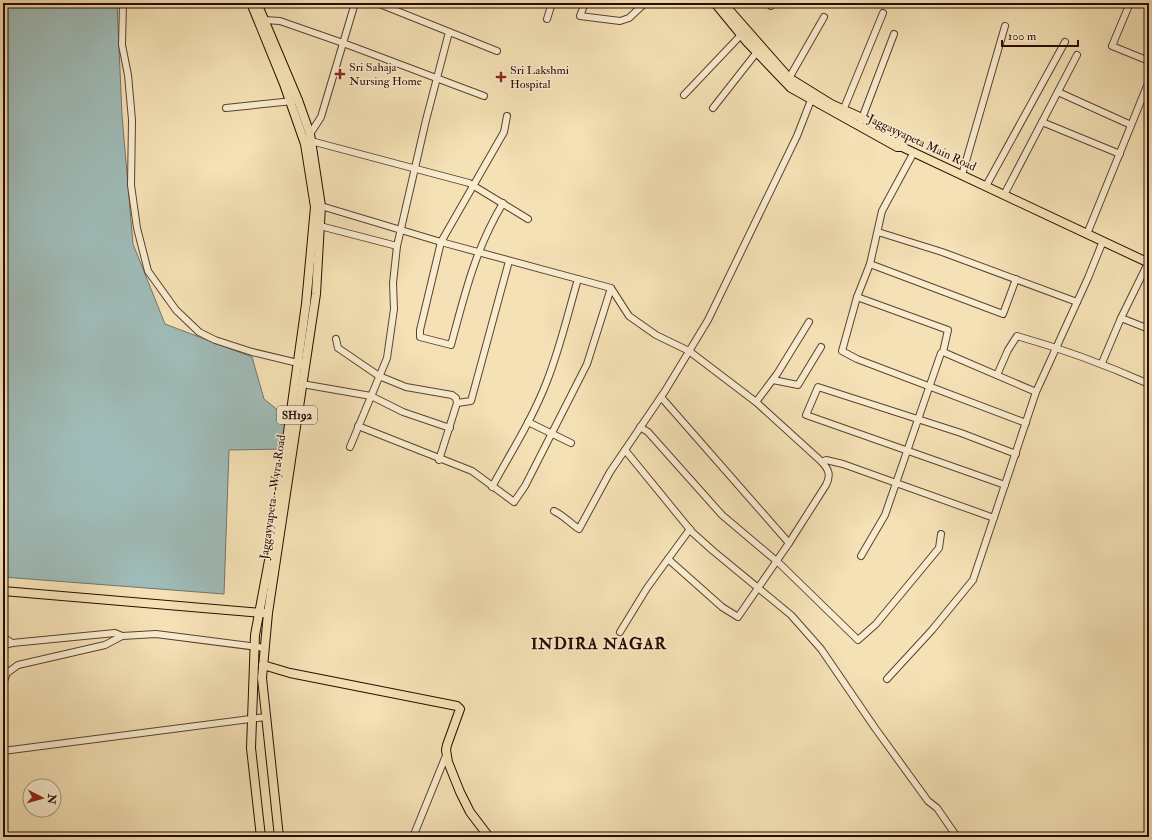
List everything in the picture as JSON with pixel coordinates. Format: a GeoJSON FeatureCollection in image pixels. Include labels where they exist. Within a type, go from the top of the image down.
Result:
{"type":"FeatureCollection","features":[{"type":"Feature","properties":{"kind":"main road","name":"SH192"},"geometry":{"type":"LineString","coordinates":[[251,3],[294,100],[305,144],[315,207],[301,364],[273,539],[264,613],[255,647],[251,748],[261,837]]}},
{"type":"Feature","properties":{"kind":"main road","name":"Jaggayyapeta - Wyra Road"},"geometry":{"type":"LineString","coordinates":[[257,3],[294,100],[311,138],[321,206],[316,294],[301,364],[302,384],[264,613],[265,648],[262,678],[279,837]]}},
{"type":"Feature","properties":{"kind":"main road","name":"Jaggayyapeta Main Road"},"geometry":{"type":"LineString","coordinates":[[715,3],[757,52],[787,81],[790,88],[811,100],[842,113],[859,126],[897,147],[902,147],[914,152],[1149,263]]}},
{"type":"Feature","properties":{"kind":"main road"},"geometry":{"type":"LineString","coordinates":[[723,3],[787,81],[842,113],[862,118],[900,141],[902,147]]}},
{"type":"Feature","properties":{"kind":"main road"},"geometry":{"type":"LineString","coordinates":[[3,591],[264,613]]}},
{"type":"Feature","properties":{"kind":"main road"},"geometry":{"type":"LineString","coordinates":[[263,664],[290,673],[458,706],[460,708],[447,745],[447,753],[460,792],[470,812],[489,837]]}},
{"type":"Feature","properties":{"kind":"street"},"geometry":{"type":"LineString","coordinates":[[123,3],[122,45],[128,75],[132,120],[131,185],[137,228],[148,270],[176,310],[199,332],[215,340],[246,350],[301,364]]}},
{"type":"Feature","properties":{"kind":"street"},"geometry":{"type":"LineString","coordinates":[[355,3],[321,117],[311,138],[473,186],[528,218]]}},
{"type":"Feature","properties":{"kind":"street"},"geometry":{"type":"LineString","coordinates":[[377,3],[497,51]]}},
{"type":"Feature","properties":{"kind":"street"},"geometry":{"type":"LineString","coordinates":[[547,19],[552,3]]}},
{"type":"Feature","properties":{"kind":"street"},"geometry":{"type":"LineString","coordinates":[[585,3],[580,16],[620,20],[629,18],[645,3]]}},
{"type":"Feature","properties":{"kind":"street"},"geometry":{"type":"LineString","coordinates":[[1130,3],[1112,46],[1149,61]]}},
{"type":"Feature","properties":{"kind":"street"},"geometry":{"type":"LineString","coordinates":[[842,113],[883,13]]}},
{"type":"Feature","properties":{"kind":"street"},"geometry":{"type":"LineString","coordinates":[[787,81],[824,18]]}},
{"type":"Feature","properties":{"kind":"street"},"geometry":{"type":"LineString","coordinates":[[264,20],[280,21],[484,96]]}},
{"type":"Feature","properties":{"kind":"street"},"geometry":{"type":"LineString","coordinates":[[962,175],[1005,26]]}},
{"type":"Feature","properties":{"kind":"street"},"geometry":{"type":"LineString","coordinates":[[350,447],[387,358],[394,309],[393,283],[397,246],[414,169],[449,32]]}},
{"type":"Feature","properties":{"kind":"street"},"geometry":{"type":"LineString","coordinates":[[684,95],[741,34]]}},
{"type":"Feature","properties":{"kind":"street"},"geometry":{"type":"LineString","coordinates":[[859,126],[894,34]]}},
{"type":"Feature","properties":{"kind":"street"},"geometry":{"type":"LineString","coordinates":[[986,186],[1065,42]]}},
{"type":"Feature","properties":{"kind":"street"},"geometry":{"type":"LineString","coordinates":[[713,108],[757,52]]}},
{"type":"Feature","properties":{"kind":"street"},"geometry":{"type":"LineString","coordinates":[[1004,195],[1077,55]]}},
{"type":"Feature","properties":{"kind":"street"},"geometry":{"type":"LineString","coordinates":[[1087,234],[1149,81]]}},
{"type":"Feature","properties":{"kind":"street"},"geometry":{"type":"LineString","coordinates":[[1058,92],[1132,125]]}},
{"type":"Feature","properties":{"kind":"street"},"geometry":{"type":"LineString","coordinates":[[226,108],[294,100]]}},
{"type":"Feature","properties":{"kind":"street"},"geometry":{"type":"LineString","coordinates":[[554,511],[562,515],[579,529],[610,472],[661,397],[708,320],[797,136],[811,100]]}},
{"type":"Feature","properties":{"kind":"street"},"geometry":{"type":"LineString","coordinates":[[503,203],[487,229],[478,252],[450,345],[420,337],[420,330],[441,242],[504,132],[506,116]]}},
{"type":"Feature","properties":{"kind":"street"},"geometry":{"type":"LineString","coordinates":[[1042,122],[1120,154]]}},
{"type":"Feature","properties":{"kind":"street"},"geometry":{"type":"LineString","coordinates":[[914,152],[878,221],[878,232],[870,264],[857,297],[842,351],[929,387],[1026,423]]}},
{"type":"Feature","properties":{"kind":"street"},"geometry":{"type":"LineString","coordinates":[[321,206],[441,242],[611,288],[629,316],[656,335],[689,351],[756,402],[822,462],[830,472],[830,478],[789,543],[738,617],[722,607],[668,559]]}},
{"type":"Feature","properties":{"kind":"street"},"geometry":{"type":"LineString","coordinates":[[320,226],[397,246]]}},
{"type":"Feature","properties":{"kind":"street"},"geometry":{"type":"LineString","coordinates":[[878,232],[935,250],[1077,302]]}},
{"type":"Feature","properties":{"kind":"street"},"geometry":{"type":"LineString","coordinates":[[887,679],[932,630],[973,580],[1036,392],[1103,241]]}},
{"type":"Feature","properties":{"kind":"street"},"geometry":{"type":"LineString","coordinates":[[457,403],[471,401],[509,260]]}},
{"type":"Feature","properties":{"kind":"street"},"geometry":{"type":"LineString","coordinates":[[1102,363],[1121,318],[1149,263]]}},
{"type":"Feature","properties":{"kind":"street"},"geometry":{"type":"LineString","coordinates":[[870,264],[1003,314],[1016,279]]}},
{"type":"Feature","properties":{"kind":"street"},"geometry":{"type":"LineString","coordinates":[[492,487],[528,422],[547,382],[578,279]]}},
{"type":"Feature","properties":{"kind":"street"},"geometry":{"type":"LineString","coordinates":[[358,426],[439,460],[472,471],[514,502],[525,486],[588,364],[611,288]]}},
{"type":"Feature","properties":{"kind":"street"},"geometry":{"type":"LineString","coordinates":[[857,297],[947,328],[948,334],[885,515],[861,556]]}},
{"type":"Feature","properties":{"kind":"street"},"geometry":{"type":"LineString","coordinates":[[1121,318],[1149,329]]}},
{"type":"Feature","properties":{"kind":"street"},"geometry":{"type":"LineString","coordinates":[[756,402],[773,380],[809,322]]}},
{"type":"Feature","properties":{"kind":"street"},"geometry":{"type":"LineString","coordinates":[[997,375],[1008,350],[1017,336],[1057,347],[1102,363],[1149,384]]}},
{"type":"Feature","properties":{"kind":"street"},"geometry":{"type":"LineString","coordinates":[[336,339],[338,348],[379,376],[406,387],[452,395],[456,398],[457,403],[439,460]]}},
{"type":"Feature","properties":{"kind":"street"},"geometry":{"type":"LineString","coordinates":[[773,380],[798,385],[821,347]]}},
{"type":"Feature","properties":{"kind":"street"},"geometry":{"type":"LineString","coordinates":[[943,352],[1036,392]]}},
{"type":"Feature","properties":{"kind":"street"},"geometry":{"type":"LineString","coordinates":[[302,384],[371,396],[403,412],[450,428]]}},
{"type":"Feature","properties":{"kind":"street"},"geometry":{"type":"LineString","coordinates":[[1006,485],[806,415],[818,386],[918,419],[1016,454]]}},
{"type":"Feature","properties":{"kind":"street"},"geometry":{"type":"LineString","coordinates":[[661,397],[789,543]]}},
{"type":"Feature","properties":{"kind":"street"},"geometry":{"type":"LineString","coordinates":[[528,422],[571,443]]}},
{"type":"Feature","properties":{"kind":"street"},"geometry":{"type":"LineString","coordinates":[[640,426],[648,432],[722,515],[776,561],[858,640],[876,624],[939,548],[941,534]]}},
{"type":"Feature","properties":{"kind":"street"},"geometry":{"type":"LineString","coordinates":[[625,450],[690,529],[712,550],[791,616],[821,649],[875,728],[928,801],[936,808],[957,837]]}},
{"type":"Feature","properties":{"kind":"street"},"geometry":{"type":"LineString","coordinates":[[822,462],[826,460],[843,464],[897,482],[994,518]]}},
{"type":"Feature","properties":{"kind":"street"},"geometry":{"type":"LineString","coordinates":[[620,632],[647,588],[690,529]]}},
{"type":"Feature","properties":{"kind":"street"},"geometry":{"type":"LineString","coordinates":[[3,646],[12,643],[115,633],[122,636]]}},
{"type":"Feature","properties":{"kind":"street"},"geometry":{"type":"LineString","coordinates":[[3,684],[5,672],[24,663],[105,644],[122,636],[156,634],[265,648]]}},
{"type":"Feature","properties":{"kind":"street"},"geometry":{"type":"LineString","coordinates":[[3,637],[12,643]]}},
{"type":"Feature","properties":{"kind":"street"},"geometry":{"type":"LineString","coordinates":[[3,751],[266,717]]}},
{"type":"Feature","properties":{"kind":"street"},"geometry":{"type":"LineString","coordinates":[[413,837],[447,753]]}},
{"type":"Feature","properties":{"kind":"water"},"geometry":{"type":"Polygon","coordinates":[[[3,3],[117,3],[122,115],[133,244],[165,324],[252,357],[264,399],[290,420],[285,449],[229,450],[224,594],[3,577],[3,3]]]}},
{"type":"Feature","properties":{"kind":"place","name":"Sri Sahaja Nursing Home"},"geometry":{"type":"Point","coordinates":[340,74]}},
{"type":"Feature","properties":{"kind":"place","name":"Sri Lakshmi Hospital"},"geometry":{"type":"Point","coordinates":[501,77]}},
{"type":"Feature","properties":{"kind":"district","name":"INDIRA NAGAR"},"geometry":{"type":"Point","coordinates":[599,644]}}]}
